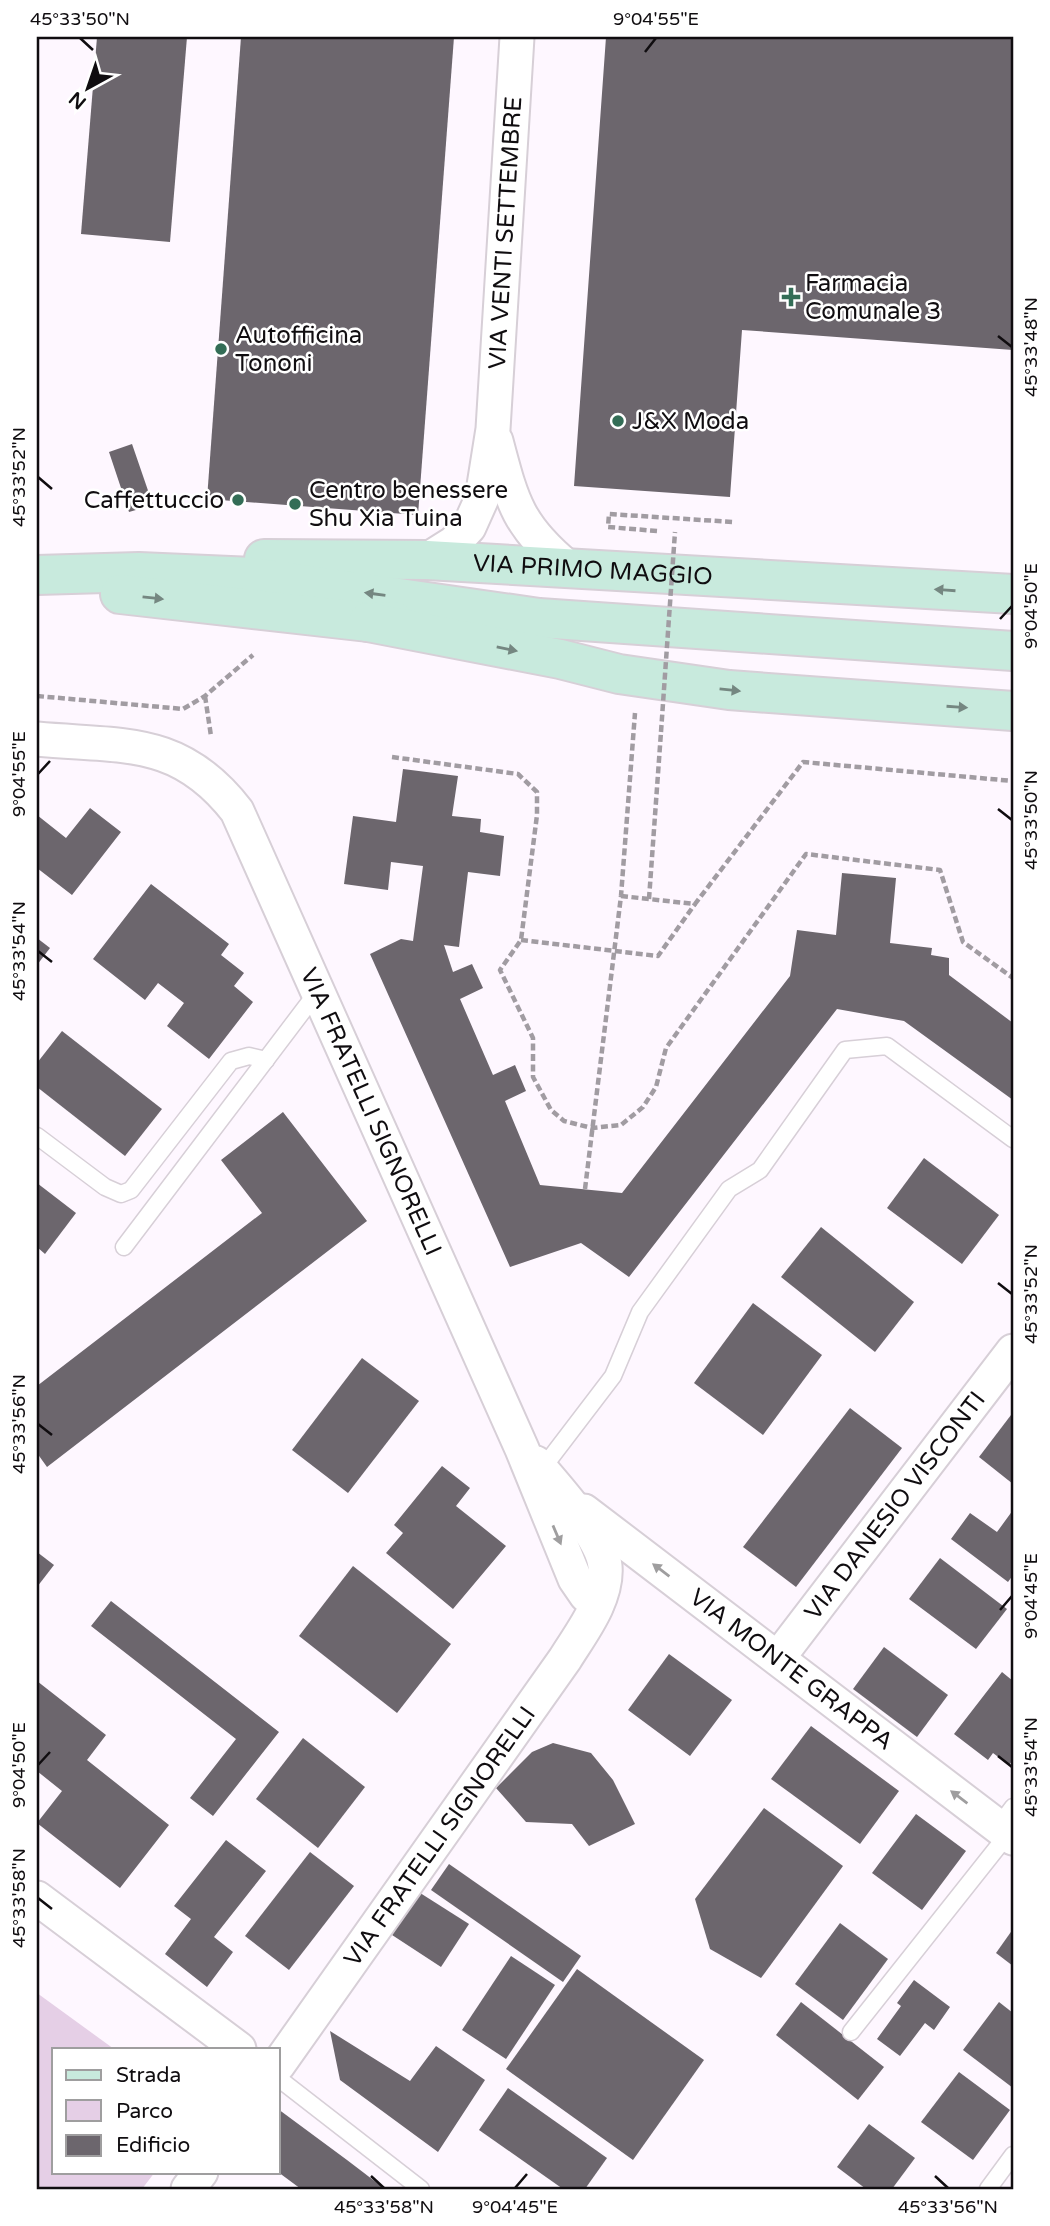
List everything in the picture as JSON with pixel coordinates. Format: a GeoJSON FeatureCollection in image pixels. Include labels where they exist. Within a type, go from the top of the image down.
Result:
{"type":"FeatureCollection","features":[{"type":"Feature","properties":{"kind":"street","name":"VIA VENTI SETTEMBRE"},"geometry":{"type":"LineString","coordinates":[[427,560],[454,543],[469,527],[482,498],[493,429],[517,37]]}},
{"type":"Feature","properties":{"kind":"street","name":"VIA VENTI SETTEMBRE"},"geometry":{"type":"LineString","coordinates":[[493,429],[511,497],[522,522],[540,544],[566,566]]}},
{"type":"Feature","properties":{"kind":"street","name":"VIA PRIMO MAGGIO"},"geometry":{"type":"LineString","coordinates":[[172,573],[247,559],[427,560],[1013,594]]}},
{"type":"Feature","properties":{"kind":"street","name":"VIA PRIMO MAGGIO"},"geometry":{"type":"LineString","coordinates":[[37,575],[172,573],[253,577],[539,618],[1013,651]]}},
{"type":"Feature","properties":{"kind":"street","name":"VIA PRIMO MAGGIO"},"geometry":{"type":"LineString","coordinates":[[37,583],[368,622],[560,659],[619,674],[718,689],[1013,711]]}},
{"type":"Feature","properties":{"kind":"street","name":"VIA PRIMO MAGGIO"},"geometry":{"type":"LineString","coordinates":[[368,622],[539,618]]}},
{"type":"Feature","properties":{"kind":"street","name":"VIA FRATELLI SIGNORELLI"},"geometry":{"type":"LineString","coordinates":[[37,738],[156,750],[179,758],[210,781],[237,811],[532,1466],[575,1578],[586,1595],[597,1604]]}},
{"type":"Feature","properties":{"kind":"street","name":"VIA DANESIO VISCONTI"},"geometry":{"type":"LineString","coordinates":[[778,1658],[1013,1351]]}},
{"type":"Feature","properties":{"kind":"street","name":"VIA FRATELLI SIGNORELLI"},"geometry":{"type":"LineString","coordinates":[[280,2062],[565,1659],[597,1604],[604,1579],[602,1555],[570,1500],[532,1466]]}},
{"type":"Feature","properties":{"kind":"street","name":"VIA MONTE GRAPPA"},"geometry":{"type":"LineString","coordinates":[[570,1500],[778,1658],[1008,1827]]}},
{"type":"Feature","properties":{"kind":"street"},"geometry":{"type":"LineString","coordinates":[[37,1898],[238,2048]]}},
{"type":"Feature","properties":{"kind":"street"},"geometry":{"type":"LineString","coordinates":[[188,2189],[199,2174]]}},
{"type":"Feature","properties":{"kind":"lane"},"geometry":{"type":"LineString","coordinates":[[124,1247],[317,992]]}},
{"type":"Feature","properties":{"kind":"lane"},"geometry":{"type":"LineString","coordinates":[[532,1466],[613,1376],[640,1312],[729,1189],[760,1170],[845,1050],[887,1046],[1013,1139]]}},
{"type":"Feature","properties":{"kind":"lane"},"geometry":{"type":"LineString","coordinates":[[37,1136],[105,1187],[121,1194],[131,1190],[231,1061],[249,1056],[266,1060]]}},
{"type":"Feature","properties":{"kind":"lane"},"geometry":{"type":"LineString","coordinates":[[851,2032],[1008,1827]]}},
{"type":"Feature","properties":{"kind":"lane"},"geometry":{"type":"LineString","coordinates":[[280,2080],[421,2189]]}},
{"type":"Feature","properties":{"kind":"lane"},"geometry":{"type":"LineString","coordinates":[[988,2189],[1013,2155]]}},
{"type":"Feature","properties":{"kind":"path"},"geometry":{"type":"LineString","coordinates":[[649,899],[675,532],[608,527],[609,514],[733,522]]}},
{"type":"Feature","properties":{"kind":"path"},"geometry":{"type":"LineString","coordinates":[[37,696],[183,709],[205,696],[253,655]]}},
{"type":"Feature","properties":{"kind":"path"},"geometry":{"type":"LineString","coordinates":[[205,696],[213,747]]}},
{"type":"Feature","properties":{"kind":"path"},"geometry":{"type":"LineString","coordinates":[[585,1189],[621,896],[636,699]]}},
{"type":"Feature","properties":{"kind":"path"},"geometry":{"type":"LineString","coordinates":[[392,757],[518,774],[537,792],[537,815],[521,940],[500,970],[533,1038],[533,1077],[551,1110],[564,1121],[592,1128],[621,1125],[643,1107],[656,1087],[666,1048],[806,854],[940,870],[963,942],[1013,978]]}},
{"type":"Feature","properties":{"kind":"path"},"geometry":{"type":"LineString","coordinates":[[521,940],[658,956],[803,762],[1013,781]]}},
{"type":"Feature","properties":{"kind":"path"},"geometry":{"type":"LineString","coordinates":[[621,896],[695,904]]}},
{"type":"Feature","properties":{"kind":"green space"},"geometry":{"type":"Polygon","coordinates":[[[37,1993],[113,2048],[52,2048],[52,2174],[153,2174],[142,2189],[37,2189],[37,1993]]]}},
{"type":"Feature","properties":{"kind":"building"},"geometry":{"type":"Polygon","coordinates":[[[97,37],[187,37],[170,242],[81,234],[97,37]]]}},
{"type":"Feature","properties":{"kind":"building"},"geometry":{"type":"Polygon","coordinates":[[[241,37],[454,37],[418,515],[207,499],[241,37]]]}},
{"type":"Feature","properties":{"kind":"building"},"geometry":{"type":"Polygon","coordinates":[[[606,37],[1013,37],[1013,350],[742,330],[730,497],[574,486],[606,37]]]}},
{"type":"Feature","properties":{"kind":"building"},"geometry":{"type":"Polygon","coordinates":[[[132,444],[153,505],[129,512],[109,452],[132,444]]]}},
{"type":"Feature","properties":{"kind":"building"},"geometry":{"type":"Polygon","coordinates":[[[403,769],[458,776],[452,816],[481,819],[480,832],[504,836],[500,876],[468,872],[459,947],[444,945],[453,972],[472,964],[483,988],[460,999],[493,1075],[515,1065],[526,1091],[505,1101],[540,1185],[622,1193],[790,976],[797,930],[836,935],[842,873],[896,878],[890,943],[932,948],[931,955],[949,958],[949,975],[1013,1023],[1013,1100],[904,1021],[837,1009],[629,1277],[581,1243],[510,1267],[370,954],[401,939],[413,941],[423,866],[391,862],[388,890],[344,884],[353,816],[396,822],[403,769]]]}},
{"type":"Feature","properties":{"kind":"building"},"geometry":{"type":"Polygon","coordinates":[[[90,808],[121,832],[72,895],[37,868],[37,815],[66,838],[90,808]]]}},
{"type":"Feature","properties":{"kind":"building"},"geometry":{"type":"Polygon","coordinates":[[[151,884],[229,944],[221,955],[244,973],[234,986],[253,1002],[209,1059],[167,1026],[184,1003],[158,983],[145,1000],[93,959],[151,884]]]}},
{"type":"Feature","properties":{"kind":"building"},"geometry":{"type":"Polygon","coordinates":[[[37,938],[50,948],[37,965],[37,938]]]}},
{"type":"Feature","properties":{"kind":"building"},"geometry":{"type":"Polygon","coordinates":[[[62,1031],[162,1109],[125,1156],[37,1087],[37,1063],[62,1031]]]}},
{"type":"Feature","properties":{"kind":"building"},"geometry":{"type":"Polygon","coordinates":[[[283,1112],[367,1221],[47,1467],[37,1453],[37,1386],[262,1213],[221,1160],[283,1112]]]}},
{"type":"Feature","properties":{"kind":"building"},"geometry":{"type":"Polygon","coordinates":[[[924,1158],[999,1215],[962,1264],[887,1208],[924,1158]]]}},
{"type":"Feature","properties":{"kind":"building"},"geometry":{"type":"Polygon","coordinates":[[[37,1183],[76,1213],[45,1254],[37,1247],[37,1183]]]}},
{"type":"Feature","properties":{"kind":"building"},"geometry":{"type":"Polygon","coordinates":[[[821,1227],[914,1302],[875,1352],[781,1277],[821,1227]]]}},
{"type":"Feature","properties":{"kind":"building"},"geometry":{"type":"Polygon","coordinates":[[[753,1303],[822,1355],[763,1435],[694,1383],[753,1303]]]}},
{"type":"Feature","properties":{"kind":"building"},"geometry":{"type":"Polygon","coordinates":[[[362,1358],[419,1401],[348,1493],[292,1450],[362,1358]]]}},
{"type":"Feature","properties":{"kind":"building"},"geometry":{"type":"Polygon","coordinates":[[[850,1408],[902,1448],[796,1587],[743,1547],[850,1408]]]}},
{"type":"Feature","properties":{"kind":"building"},"geometry":{"type":"Polygon","coordinates":[[[1011,1415],[1013,1417],[1013,1484],[979,1457],[1011,1415]]]}},
{"type":"Feature","properties":{"kind":"building"},"geometry":{"type":"Polygon","coordinates":[[[442,1466],[470,1488],[456,1506],[506,1546],[453,1609],[386,1553],[403,1533],[394,1525],[442,1466]]]}},
{"type":"Feature","properties":{"kind":"building"},"geometry":{"type":"Polygon","coordinates":[[[1013,1510],[1013,1575],[1008,1582],[951,1539],[970,1513],[997,1532],[1013,1510]]]}},
{"type":"Feature","properties":{"kind":"building"},"geometry":{"type":"Polygon","coordinates":[[[37,1552],[54,1565],[37,1587],[37,1552]]]}},
{"type":"Feature","properties":{"kind":"building"},"geometry":{"type":"Polygon","coordinates":[[[940,1558],[1007,1609],[976,1649],[909,1599],[940,1558]]]}},
{"type":"Feature","properties":{"kind":"building"},"geometry":{"type":"Polygon","coordinates":[[[353,1566],[451,1644],[397,1713],[299,1636],[353,1566]]]}},
{"type":"Feature","properties":{"kind":"building"},"geometry":{"type":"Polygon","coordinates":[[[111,1601],[279,1732],[213,1816],[190,1798],[236,1739],[91,1626],[111,1601]]]}},
{"type":"Feature","properties":{"kind":"building"},"geometry":{"type":"Polygon","coordinates":[[[884,1647],[948,1695],[917,1737],[853,1689],[884,1647]]]}},
{"type":"Feature","properties":{"kind":"building"},"geometry":{"type":"Polygon","coordinates":[[[669,1654],[732,1700],[690,1756],[628,1710],[669,1654]]]}},
{"type":"Feature","properties":{"kind":"building"},"geometry":{"type":"Polygon","coordinates":[[[1002,1672],[1013,1681],[1013,1760],[1009,1765],[993,1753],[988,1760],[954,1734],[1002,1672]]]}},
{"type":"Feature","properties":{"kind":"building"},"geometry":{"type":"Polygon","coordinates":[[[37,1681],[106,1735],[87,1760],[169,1825],[120,1888],[37,1823],[62,1791],[37,1771],[37,1681]]]}},
{"type":"Feature","properties":{"kind":"building"},"geometry":{"type":"Polygon","coordinates":[[[811,1726],[899,1791],[860,1844],[771,1779],[811,1726]]]}},
{"type":"Feature","properties":{"kind":"building"},"geometry":{"type":"Polygon","coordinates":[[[303,1738],[365,1787],[318,1848],[256,1799],[303,1738]]]}},
{"type":"Feature","properties":{"kind":"building"},"geometry":{"type":"Polygon","coordinates":[[[553,1743],[591,1753],[613,1780],[635,1824],[589,1846],[572,1824],[526,1822],[496,1788],[532,1752],[553,1743]]]}},
{"type":"Feature","properties":{"kind":"building"},"geometry":{"type":"Polygon","coordinates":[[[764,1808],[843,1866],[761,1978],[710,1949],[695,1899],[764,1808]]]}},
{"type":"Feature","properties":{"kind":"building"},"geometry":{"type":"Polygon","coordinates":[[[916,1814],[966,1851],[922,1910],[872,1873],[916,1814]]]}},
{"type":"Feature","properties":{"kind":"building"},"geometry":{"type":"Polygon","coordinates":[[[226,1840],[266,1871],[214,1937],[233,1952],[207,1987],[165,1954],[191,1919],[174,1906],[226,1840]]]}},
{"type":"Feature","properties":{"kind":"building"},"geometry":{"type":"Polygon","coordinates":[[[310,1852],[354,1886],[289,1970],[245,1936],[310,1852]]]}},
{"type":"Feature","properties":{"kind":"building"},"geometry":{"type":"Polygon","coordinates":[[[449,1864],[581,1956],[563,1982],[431,1890],[449,1864]]]}},
{"type":"Feature","properties":{"kind":"building"},"geometry":{"type":"Polygon","coordinates":[[[417,1891],[469,1924],[441,1967],[389,1933],[417,1891]]]}},
{"type":"Feature","properties":{"kind":"building"},"geometry":{"type":"Polygon","coordinates":[[[840,1923],[888,1959],[843,2020],[795,1984],[840,1923]]]}},
{"type":"Feature","properties":{"kind":"building"},"geometry":{"type":"Polygon","coordinates":[[[1013,1929],[1013,1966],[996,1953],[1013,1929]]]}},
{"type":"Feature","properties":{"kind":"building"},"geometry":{"type":"Polygon","coordinates":[[[511,1956],[555,1985],[506,2059],[462,2030],[511,1956]]]}},
{"type":"Feature","properties":{"kind":"building"},"geometry":{"type":"Polygon","coordinates":[[[577,1969],[704,2060],[633,2160],[506,2069],[577,1969]]]}},
{"type":"Feature","properties":{"kind":"building"},"geometry":{"type":"Polygon","coordinates":[[[914,1980],[950,2007],[934,2030],[925,2023],[900,2056],[877,2039],[901,2006],[897,2003],[914,1980]]]}},
{"type":"Feature","properties":{"kind":"building"},"geometry":{"type":"Polygon","coordinates":[[[801,2002],[884,2067],[858,2100],[776,2035],[801,2002]]]}},
{"type":"Feature","properties":{"kind":"building"},"geometry":{"type":"Polygon","coordinates":[[[999,2002],[1013,2013],[1013,2088],[963,2050],[999,2002]]]}},
{"type":"Feature","properties":{"kind":"building"},"geometry":{"type":"Polygon","coordinates":[[[330,2031],[410,2081],[436,2046],[485,2080],[438,2152],[340,2080],[330,2031]]]}},
{"type":"Feature","properties":{"kind":"building"},"geometry":{"type":"Polygon","coordinates":[[[959,2072],[1010,2110],[973,2160],[921,2122],[959,2072]]]}},
{"type":"Feature","properties":{"kind":"building"},"geometry":{"type":"Polygon","coordinates":[[[508,2088],[607,2158],[585,2189],[563,2189],[479,2130],[508,2088]]]}},
{"type":"Feature","properties":{"kind":"building"},"geometry":{"type":"Polygon","coordinates":[[[280,2110],[385,2189],[301,2189],[280,2173],[280,2110]]]}},
{"type":"Feature","properties":{"kind":"building"},"geometry":{"type":"Polygon","coordinates":[[[869,2124],[915,2158],[892,2189],[866,2189],[837,2167],[869,2124]]]}},
{"type":"Feature","properties":{"kind":"place","name":"Farmacia Comunale 3"},"geometry":{"type":"Point","coordinates":[791,297]}},
{"type":"Feature","properties":{"kind":"place","name":"Autofficina Tononi"},"geometry":{"type":"Point","coordinates":[221,349]}},
{"type":"Feature","properties":{"kind":"place","name":"J&X Moda"},"geometry":{"type":"Point","coordinates":[618,421]}},
{"type":"Feature","properties":{"kind":"place","name":"Caffettuccio"},"geometry":{"type":"Point","coordinates":[238,500]}},
{"type":"Feature","properties":{"kind":"place","name":"Centro benessere Shu Xia Tuina"},"geometry":{"type":"Point","coordinates":[295,504]}}]}
